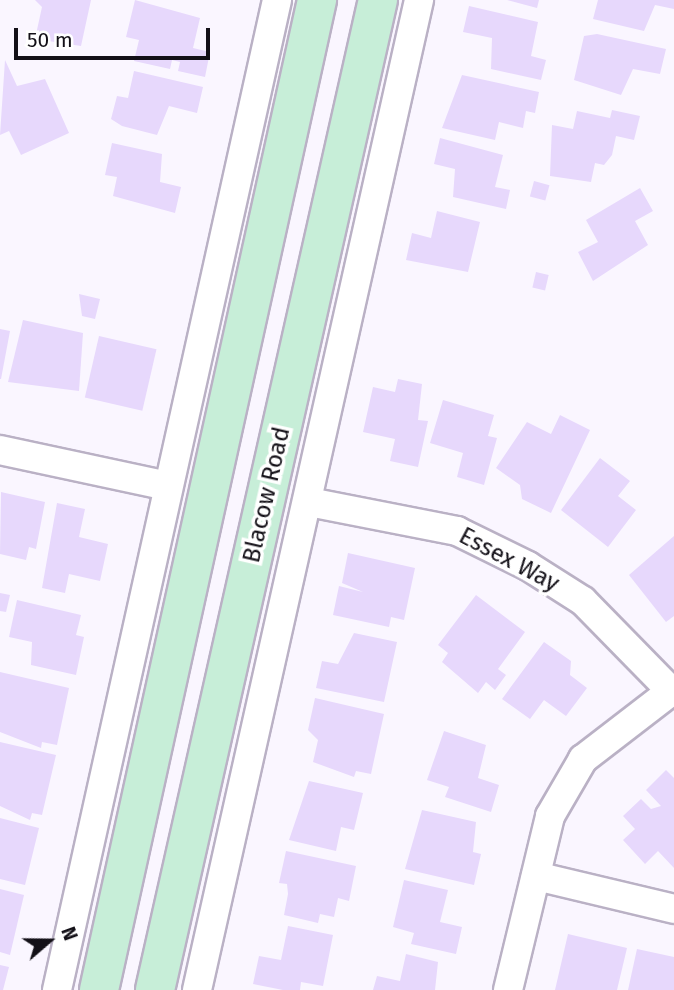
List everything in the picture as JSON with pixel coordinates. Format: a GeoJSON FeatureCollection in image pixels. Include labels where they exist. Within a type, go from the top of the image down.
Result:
{"type":"FeatureCollection","features":[{"type":"Feature","properties":{"kind":"main road"},"geometry":{"type":"LineString","coordinates":[[99,990],[317,0]]}},
{"type":"Feature","properties":{"kind":"main road","name":"Blacow Road"},"geometry":{"type":"LineString","coordinates":[[155,990],[378,0]]}},
{"type":"Feature","properties":{"kind":"street"},"geometry":{"type":"LineString","coordinates":[[57,990],[277,0]]}},
{"type":"Feature","properties":{"kind":"street","name":"Blacow Road"},"geometry":{"type":"LineString","coordinates":[[197,990],[309,502],[419,0]]}},
{"type":"Feature","properties":{"kind":"street"},"geometry":{"type":"LineString","coordinates":[[0,450],[168,486]]}},
{"type":"Feature","properties":{"kind":"street","name":"Essex Way"},"geometry":{"type":"LineString","coordinates":[[309,502],[457,531],[528,566],[583,601],[672,690]]}},
{"type":"Feature","properties":{"kind":"street"},"geometry":{"type":"LineString","coordinates":[[508,990],[550,816],[583,759],[672,690]]}},
{"type":"Feature","properties":{"kind":"street"},"geometry":{"type":"LineString","coordinates":[[536,876],[674,909]]}},
{"type":"Feature","properties":{"kind":"building"},"geometry":{"type":"Polygon","coordinates":[[[35,0],[91,0],[81,46],[35,39],[42,7],[35,0]]]}},
{"type":"Feature","properties":{"kind":"building"},"geometry":{"type":"Polygon","coordinates":[[[135,0],[200,18],[193,48],[210,52],[205,77],[178,71],[180,62],[172,60],[170,69],[134,61],[139,40],[126,37],[135,0]]]}},
{"type":"Feature","properties":{"kind":"building"},"geometry":{"type":"Polygon","coordinates":[[[507,0],[539,0],[537,8],[507,0]]]}},
{"type":"Feature","properties":{"kind":"building"},"geometry":{"type":"Polygon","coordinates":[[[598,0],[674,0],[674,9],[655,5],[644,31],[593,19],[598,0]]]}},
{"type":"Feature","properties":{"kind":"building"},"geometry":{"type":"Polygon","coordinates":[[[469,6],[538,22],[531,56],[546,60],[541,80],[491,69],[492,38],[463,32],[469,6]]]}},
{"type":"Feature","properties":{"kind":"building"},"geometry":{"type":"Polygon","coordinates":[[[597,34],[666,49],[660,74],[633,69],[621,95],[574,80],[584,36],[597,34]]]}},
{"type":"Feature","properties":{"kind":"building"},"geometry":{"type":"Polygon","coordinates":[[[5,60],[17,86],[45,79],[69,133],[21,155],[9,131],[0,135],[5,60]]]}},
{"type":"Feature","properties":{"kind":"building"},"geometry":{"type":"Polygon","coordinates":[[[134,71],[203,87],[197,113],[169,106],[157,135],[122,126],[111,119],[117,96],[128,98],[134,71]]]}},
{"type":"Feature","properties":{"kind":"building"},"geometry":{"type":"Polygon","coordinates":[[[462,75],[539,92],[535,113],[526,111],[523,128],[499,122],[495,140],[442,128],[462,75]]]}},
{"type":"Feature","properties":{"kind":"building"},"geometry":{"type":"Polygon","coordinates":[[[612,110],[640,116],[634,140],[616,136],[612,155],[604,165],[595,163],[591,182],[550,176],[552,125],[573,129],[577,111],[610,118],[612,110]]]}},
{"type":"Feature","properties":{"kind":"building"},"geometry":{"type":"Polygon","coordinates":[[[440,138],[503,155],[495,187],[510,190],[506,209],[453,197],[455,169],[434,164],[440,138]]]}},
{"type":"Feature","properties":{"kind":"building"},"geometry":{"type":"Polygon","coordinates":[[[112,143],[162,154],[160,182],[181,187],[175,213],[113,196],[117,177],[105,175],[112,143]]]}},
{"type":"Feature","properties":{"kind":"building"},"geometry":{"type":"Polygon","coordinates":[[[534,181],[549,185],[545,201],[530,196],[534,181]]]}},
{"type":"Feature","properties":{"kind":"building"},"geometry":{"type":"Polygon","coordinates":[[[640,188],[653,211],[635,221],[648,245],[593,281],[578,252],[598,242],[586,220],[640,188]]]}},
{"type":"Feature","properties":{"kind":"building"},"geometry":{"type":"Polygon","coordinates":[[[437,211],[480,222],[468,272],[406,260],[412,233],[431,238],[437,211]]]}},
{"type":"Feature","properties":{"kind":"building"},"geometry":{"type":"Polygon","coordinates":[[[536,272],[549,275],[545,291],[532,288],[536,272]]]}},
{"type":"Feature","properties":{"kind":"building"},"geometry":{"type":"Polygon","coordinates":[[[79,294],[100,299],[95,319],[82,316],[79,294]]]}},
{"type":"Feature","properties":{"kind":"building"},"geometry":{"type":"Polygon","coordinates":[[[23,320],[83,333],[79,391],[8,382],[23,320]]]}},
{"type":"Feature","properties":{"kind":"building"},"geometry":{"type":"Polygon","coordinates":[[[0,329],[10,331],[1,379],[0,379],[0,329]]]}},
{"type":"Feature","properties":{"kind":"building"},"geometry":{"type":"Polygon","coordinates":[[[99,336],[156,349],[142,411],[85,397],[99,336]]]}},
{"type":"Feature","properties":{"kind":"building"},"geometry":{"type":"Polygon","coordinates":[[[398,379],[422,384],[418,420],[428,421],[418,467],[390,461],[395,439],[363,432],[373,387],[395,392],[398,379]]]}},
{"type":"Feature","properties":{"kind":"building"},"geometry":{"type":"Polygon","coordinates":[[[443,400],[494,415],[488,436],[497,438],[484,485],[457,477],[463,453],[430,443],[443,400]]]}},
{"type":"Feature","properties":{"kind":"building"},"geometry":{"type":"Polygon","coordinates":[[[560,415],[590,430],[551,513],[522,499],[520,485],[496,468],[527,422],[551,434],[560,415]]]}},
{"type":"Feature","properties":{"kind":"building"},"geometry":{"type":"Polygon","coordinates":[[[600,458],[630,481],[618,496],[636,510],[608,547],[561,510],[600,458]]]}},
{"type":"Feature","properties":{"kind":"building"},"geometry":{"type":"Polygon","coordinates":[[[1,492],[45,502],[36,549],[29,547],[26,560],[0,554],[1,492]]]}},
{"type":"Feature","properties":{"kind":"building"},"geometry":{"type":"Polygon","coordinates":[[[57,503],[85,509],[79,537],[108,544],[100,581],[69,574],[65,593],[42,588],[57,503]]]}},
{"type":"Feature","properties":{"kind":"building"},"geometry":{"type":"Polygon","coordinates":[[[674,536],[674,616],[666,622],[629,575],[674,536]]]}},
{"type":"Feature","properties":{"kind":"building"},"geometry":{"type":"Polygon","coordinates":[[[348,553],[415,568],[404,620],[391,617],[389,627],[333,615],[339,586],[363,592],[342,583],[348,553]]]}},
{"type":"Feature","properties":{"kind":"building"},"geometry":{"type":"Polygon","coordinates":[[[0,593],[10,595],[6,612],[0,611],[0,593]]]}},
{"type":"Feature","properties":{"kind":"building"},"geometry":{"type":"Polygon","coordinates":[[[476,595],[525,632],[498,669],[506,675],[495,690],[486,682],[478,693],[442,662],[448,653],[438,645],[476,595]]]}},
{"type":"Feature","properties":{"kind":"building"},"geometry":{"type":"Polygon","coordinates":[[[17,600],[81,615],[76,635],[84,637],[76,675],[31,665],[32,642],[9,637],[17,600]]]}},
{"type":"Feature","properties":{"kind":"building"},"geometry":{"type":"Polygon","coordinates":[[[354,633],[397,642],[384,702],[316,688],[322,661],[338,664],[354,633]]]}},
{"type":"Feature","properties":{"kind":"building"},"geometry":{"type":"Polygon","coordinates":[[[544,642],[571,661],[570,675],[587,688],[566,716],[544,700],[530,719],[502,699],[544,642]]]}},
{"type":"Feature","properties":{"kind":"building"},"geometry":{"type":"Polygon","coordinates":[[[0,672],[69,688],[57,745],[42,742],[41,748],[0,732],[0,672]]]}},
{"type":"Feature","properties":{"kind":"building"},"geometry":{"type":"Polygon","coordinates":[[[315,698],[384,714],[371,774],[356,771],[354,777],[313,762],[318,740],[308,730],[315,698]]]}},
{"type":"Feature","properties":{"kind":"building"},"geometry":{"type":"Polygon","coordinates":[[[444,731],[486,745],[478,778],[499,785],[491,812],[445,797],[449,787],[427,780],[444,731]]]}},
{"type":"Feature","properties":{"kind":"building"},"geometry":{"type":"Polygon","coordinates":[[[0,742],[56,755],[42,815],[32,813],[30,820],[0,806],[0,742]]]}},
{"type":"Feature","properties":{"kind":"building"},"geometry":{"type":"Polygon","coordinates":[[[666,770],[674,778],[674,868],[658,851],[645,864],[623,840],[635,829],[623,816],[641,799],[651,809],[661,806],[646,790],[666,770]]]}},
{"type":"Feature","properties":{"kind":"building"},"geometry":{"type":"Polygon","coordinates":[[[309,781],[363,793],[354,830],[341,827],[336,851],[289,840],[309,781]]]}},
{"type":"Feature","properties":{"kind":"building"},"geometry":{"type":"Polygon","coordinates":[[[422,810],[476,822],[473,852],[481,854],[474,885],[405,869],[422,810]]]}},
{"type":"Feature","properties":{"kind":"building"},"geometry":{"type":"Polygon","coordinates":[[[0,818],[39,828],[25,885],[0,879],[0,818]]]}},
{"type":"Feature","properties":{"kind":"building"},"geometry":{"type":"Polygon","coordinates":[[[286,851],[356,866],[349,901],[338,898],[334,917],[320,914],[318,923],[284,915],[287,884],[279,883],[286,851]]]}},
{"type":"Feature","properties":{"kind":"building"},"geometry":{"type":"Polygon","coordinates":[[[404,880],[448,890],[440,922],[462,927],[456,954],[411,944],[414,933],[393,927],[404,880]]]}},
{"type":"Feature","properties":{"kind":"building"},"geometry":{"type":"Polygon","coordinates":[[[0,889],[24,895],[10,955],[0,952],[0,889]]]}},
{"type":"Feature","properties":{"kind":"building"},"geometry":{"type":"Polygon","coordinates":[[[288,926],[333,935],[323,986],[301,982],[300,990],[283,990],[253,984],[259,956],[281,960],[288,926]]]}},
{"type":"Feature","properties":{"kind":"building"},"geometry":{"type":"Polygon","coordinates":[[[568,934],[627,948],[617,990],[555,990],[568,934]]]}},
{"type":"Feature","properties":{"kind":"building"},"geometry":{"type":"Polygon","coordinates":[[[637,949],[674,957],[674,990],[628,990],[637,949]]]}},
{"type":"Feature","properties":{"kind":"building"},"geometry":{"type":"Polygon","coordinates":[[[406,954],[438,962],[435,990],[373,990],[377,976],[400,981],[406,954]]]}},
{"type":"Feature","properties":{"kind":"building"},"geometry":{"type":"Polygon","coordinates":[[[0,965],[9,967],[3,990],[0,990],[0,965]]]}}]}
